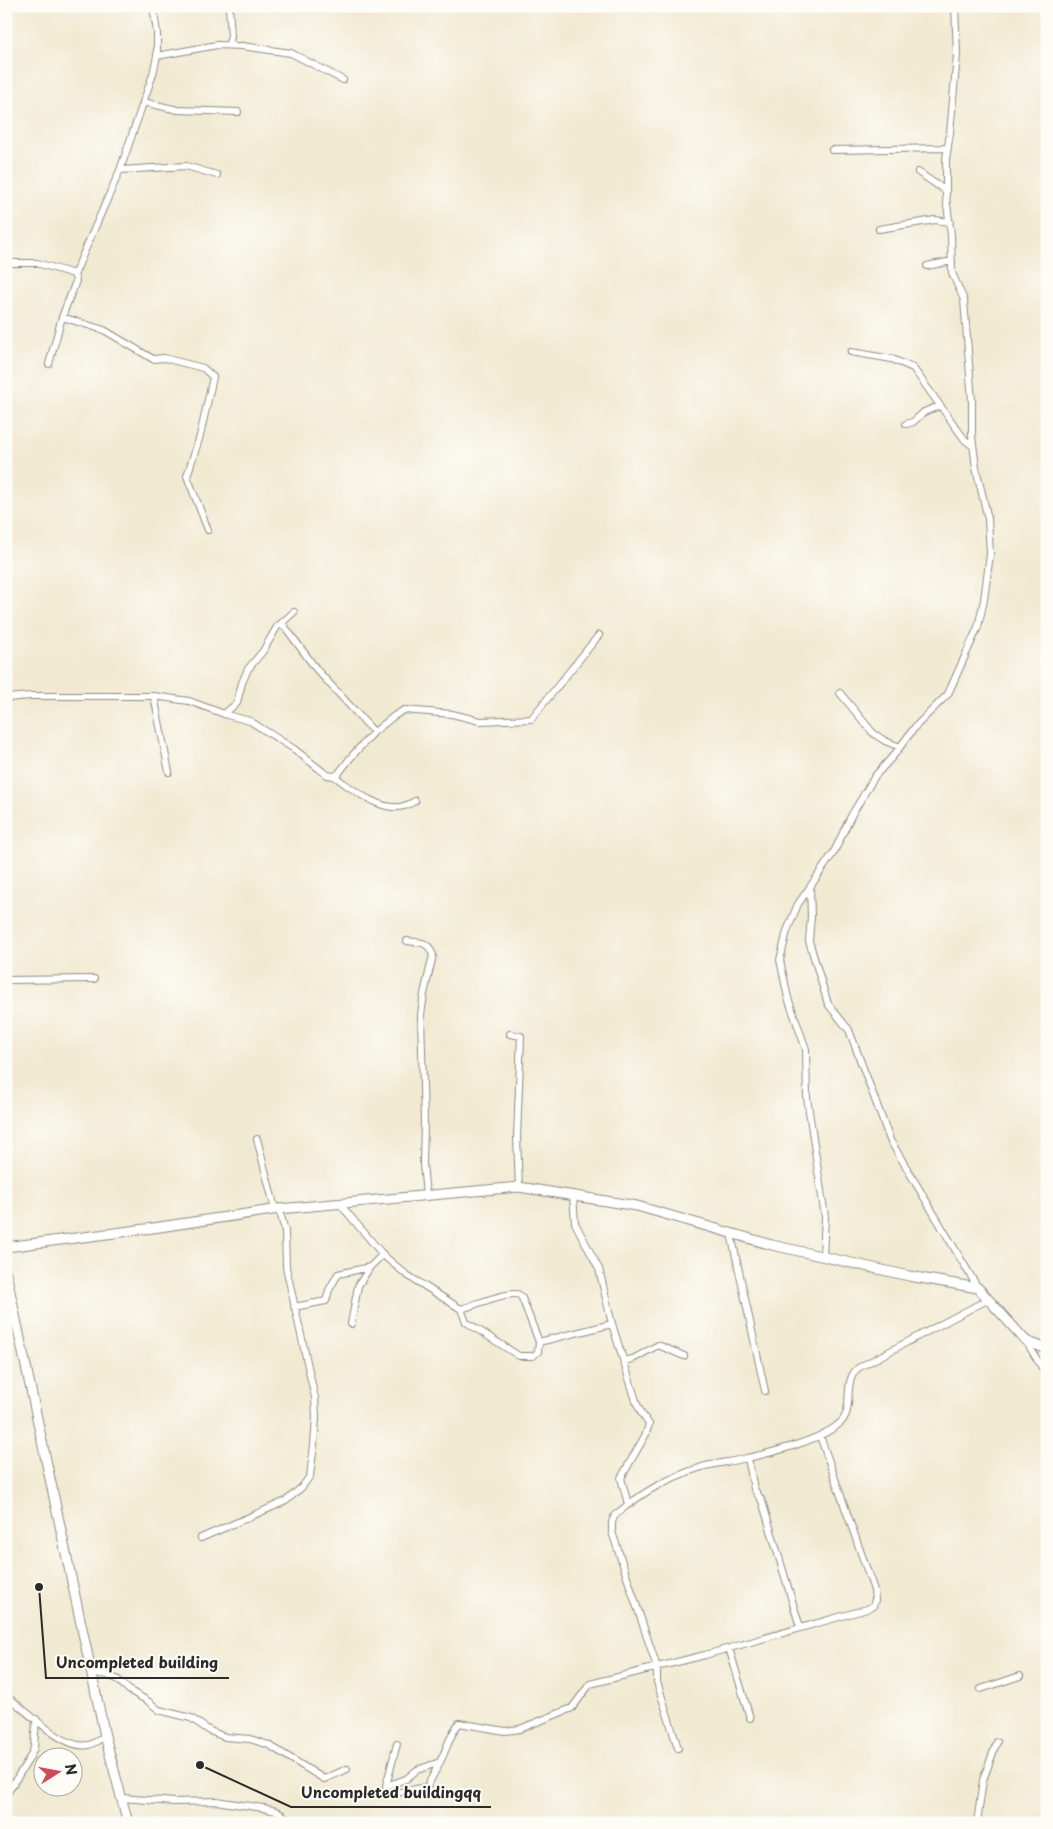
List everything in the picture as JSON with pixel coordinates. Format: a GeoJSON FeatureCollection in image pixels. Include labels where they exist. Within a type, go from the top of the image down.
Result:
{"type":"FeatureCollection","features":[{"type":"Feature","properties":{"kind":"street"},"geometry":{"type":"LineString","coordinates":[[49,364],[62,317],[76,281],[74,274],[120,170],[157,56],[157,33],[153,6]]}},
{"type":"Feature","properties":{"kind":"street"},"geometry":{"type":"LineString","coordinates":[[228,45],[231,37],[229,6]]}},
{"type":"Feature","properties":{"kind":"street"},"geometry":{"type":"LineString","coordinates":[[823,1257],[825,1217],[808,1098],[806,1049],[788,998],[780,960],[787,931],[798,904],[834,852],[851,816],[875,776],[916,727],[948,694],[978,626],[984,600],[990,554],[988,519],[973,446],[972,401],[964,300],[952,273],[950,222],[946,191],[946,159],[957,55],[955,6]]}},
{"type":"Feature","properties":{"kind":"street"},"geometry":{"type":"LineString","coordinates":[[157,56],[217,45],[228,45],[290,53],[343,80]]}},
{"type":"Feature","properties":{"kind":"street"},"geometry":{"type":"LineString","coordinates":[[143,102],[178,110],[238,112]]}},
{"type":"Feature","properties":{"kind":"street"},"geometry":{"type":"LineString","coordinates":[[832,150],[948,148]]}},
{"type":"Feature","properties":{"kind":"street"},"geometry":{"type":"LineString","coordinates":[[120,170],[186,166],[218,175]]}},
{"type":"Feature","properties":{"kind":"street"},"geometry":{"type":"LineString","coordinates":[[918,172],[946,191]]}},
{"type":"Feature","properties":{"kind":"street"},"geometry":{"type":"LineString","coordinates":[[879,229],[935,220],[950,222]]}},
{"type":"Feature","properties":{"kind":"street"},"geometry":{"type":"LineString","coordinates":[[927,266],[952,261]]}},
{"type":"Feature","properties":{"kind":"street"},"geometry":{"type":"LineString","coordinates":[[6,263],[37,262],[74,274]]}},
{"type":"Feature","properties":{"kind":"street"},"geometry":{"type":"LineString","coordinates":[[62,317],[104,330],[153,359],[164,358],[203,368],[213,377],[200,436],[187,476],[208,530]]}},
{"type":"Feature","properties":{"kind":"street"},"geometry":{"type":"LineString","coordinates":[[852,352],[892,359],[913,368],[965,440],[973,446]]}},
{"type":"Feature","properties":{"kind":"street"},"geometry":{"type":"LineString","coordinates":[[906,424],[913,422],[924,412],[939,406]]}},
{"type":"Feature","properties":{"kind":"street"},"geometry":{"type":"LineString","coordinates":[[224,714],[237,703],[248,669],[263,650],[277,627],[294,612]]}},
{"type":"Feature","properties":{"kind":"street"},"geometry":{"type":"LineString","coordinates":[[282,623],[317,670],[374,732]]}},
{"type":"Feature","properties":{"kind":"street"},"geometry":{"type":"LineString","coordinates":[[334,776],[338,774],[374,732],[404,710],[452,714],[480,721],[531,719],[599,635]]}},
{"type":"Feature","properties":{"kind":"street"},"geometry":{"type":"LineString","coordinates":[[840,693],[873,733],[885,741],[900,747]]}},
{"type":"Feature","properties":{"kind":"street"},"geometry":{"type":"LineString","coordinates":[[6,698],[31,696],[154,696],[189,701],[250,721],[294,749],[327,775],[334,776],[366,798],[384,806],[403,807],[415,801]]}},
{"type":"Feature","properties":{"kind":"street"},"geometry":{"type":"LineString","coordinates":[[154,696],[169,772]]}},
{"type":"Feature","properties":{"kind":"street"},"geometry":{"type":"LineString","coordinates":[[810,887],[812,916],[809,941],[828,1004],[849,1030],[890,1140],[978,1288],[1026,1341],[1047,1376]]}},
{"type":"Feature","properties":{"kind":"street"},"geometry":{"type":"LineString","coordinates":[[407,941],[423,943],[429,947],[433,955],[421,1015],[424,1122],[423,1164],[426,1195]]}},
{"type":"Feature","properties":{"kind":"street"},"geometry":{"type":"LineString","coordinates":[[6,980],[94,979]]}},
{"type":"Feature","properties":{"kind":"street"},"geometry":{"type":"LineString","coordinates":[[510,1034],[521,1036],[517,1137],[519,1187]]}},
{"type":"Feature","properties":{"kind":"street"},"geometry":{"type":"LineString","coordinates":[[201,1538],[286,1500],[302,1487],[310,1476],[316,1417],[315,1398],[285,1261],[285,1231],[275,1209],[257,1139]]}},
{"type":"Feature","properties":{"kind":"street"},"geometry":{"type":"LineString","coordinates":[[6,1248],[276,1210],[519,1187],[637,1206],[772,1245],[909,1276],[978,1288]]}},
{"type":"Feature","properties":{"kind":"street"},"geometry":{"type":"LineString","coordinates":[[573,1196],[575,1223],[599,1269],[612,1324],[641,1413],[649,1424],[646,1434],[621,1478],[628,1504]]}},
{"type":"Feature","properties":{"kind":"street"},"geometry":{"type":"LineString","coordinates":[[339,1203],[383,1254],[407,1275],[461,1309],[466,1322],[519,1356],[533,1356],[538,1352],[539,1342],[520,1295],[515,1294],[492,1299],[461,1309]]}},
{"type":"Feature","properties":{"kind":"street"},"geometry":{"type":"LineString","coordinates":[[731,1234],[765,1391]]}},
{"type":"Feature","properties":{"kind":"street"},"geometry":{"type":"LineString","coordinates":[[351,1324],[358,1286],[370,1266],[383,1254]]}},
{"type":"Feature","properties":{"kind":"street"},"geometry":{"type":"LineString","coordinates":[[294,1307],[326,1301],[329,1290],[338,1274],[370,1266]]}},
{"type":"Feature","properties":{"kind":"street"},"geometry":{"type":"LineString","coordinates":[[6,1273],[105,1736],[128,1823]]}},
{"type":"Feature","properties":{"kind":"street"},"geometry":{"type":"LineString","coordinates":[[678,1748],[657,1682],[657,1667],[612,1532],[612,1522],[615,1514],[656,1485],[699,1468],[748,1458],[820,1436],[840,1423],[845,1417],[849,1380],[852,1373],[858,1368],[987,1300]]}},
{"type":"Feature","properties":{"kind":"street"},"geometry":{"type":"LineString","coordinates":[[539,1342],[612,1324]]}},
{"type":"Feature","properties":{"kind":"street"},"geometry":{"type":"LineString","coordinates":[[1026,1341],[1047,1349]]}},
{"type":"Feature","properties":{"kind":"street"},"geometry":{"type":"LineString","coordinates":[[624,1361],[633,1359],[658,1345],[684,1356]]}},
{"type":"Feature","properties":{"kind":"street"},"geometry":{"type":"LineString","coordinates":[[383,1791],[400,1792],[427,1787],[448,1747],[451,1734],[459,1723],[505,1731],[520,1729],[572,1708],[590,1684],[729,1648],[873,1606],[875,1600],[874,1590],[820,1436]]}},
{"type":"Feature","properties":{"kind":"street"},"geometry":{"type":"LineString","coordinates":[[748,1458],[754,1489],[762,1501],[800,1627]]}},
{"type":"Feature","properties":{"kind":"street"},"geometry":{"type":"LineString","coordinates":[[729,1648],[750,1718]]}},
{"type":"Feature","properties":{"kind":"street"},"geometry":{"type":"LineString","coordinates":[[92,1675],[104,1674],[117,1679],[130,1691],[159,1710],[192,1718],[210,1731],[225,1737],[250,1739],[270,1745],[324,1779],[347,1769]]}},
{"type":"Feature","properties":{"kind":"street"},"geometry":{"type":"LineString","coordinates":[[981,1689],[1020,1676]]}},
{"type":"Feature","properties":{"kind":"street"},"geometry":{"type":"LineString","coordinates":[[6,1696],[56,1736],[74,1744],[88,1745],[105,1736]]}},
{"type":"Feature","properties":{"kind":"street"},"geometry":{"type":"LineString","coordinates":[[6,1795],[34,1748],[36,1719]]}},
{"type":"Feature","properties":{"kind":"street"},"geometry":{"type":"LineString","coordinates":[[977,1823],[983,1780],[998,1742]]}},
{"type":"Feature","properties":{"kind":"street"},"geometry":{"type":"LineString","coordinates":[[396,1744],[386,1786],[406,1779],[417,1770],[440,1762]]}},
{"type":"Feature","properties":{"kind":"street"},"geometry":{"type":"LineString","coordinates":[[122,1798],[174,1802],[216,1801],[276,1811],[292,1821]]}},
{"type":"Feature","properties":{"kind":"place","name":"Uncompleted building"},"geometry":{"type":"Point","coordinates":[39,1587]}},
{"type":"Feature","properties":{"kind":"place","name":"Uncompleted buildingqq"},"geometry":{"type":"Point","coordinates":[200,1765]}}]}
